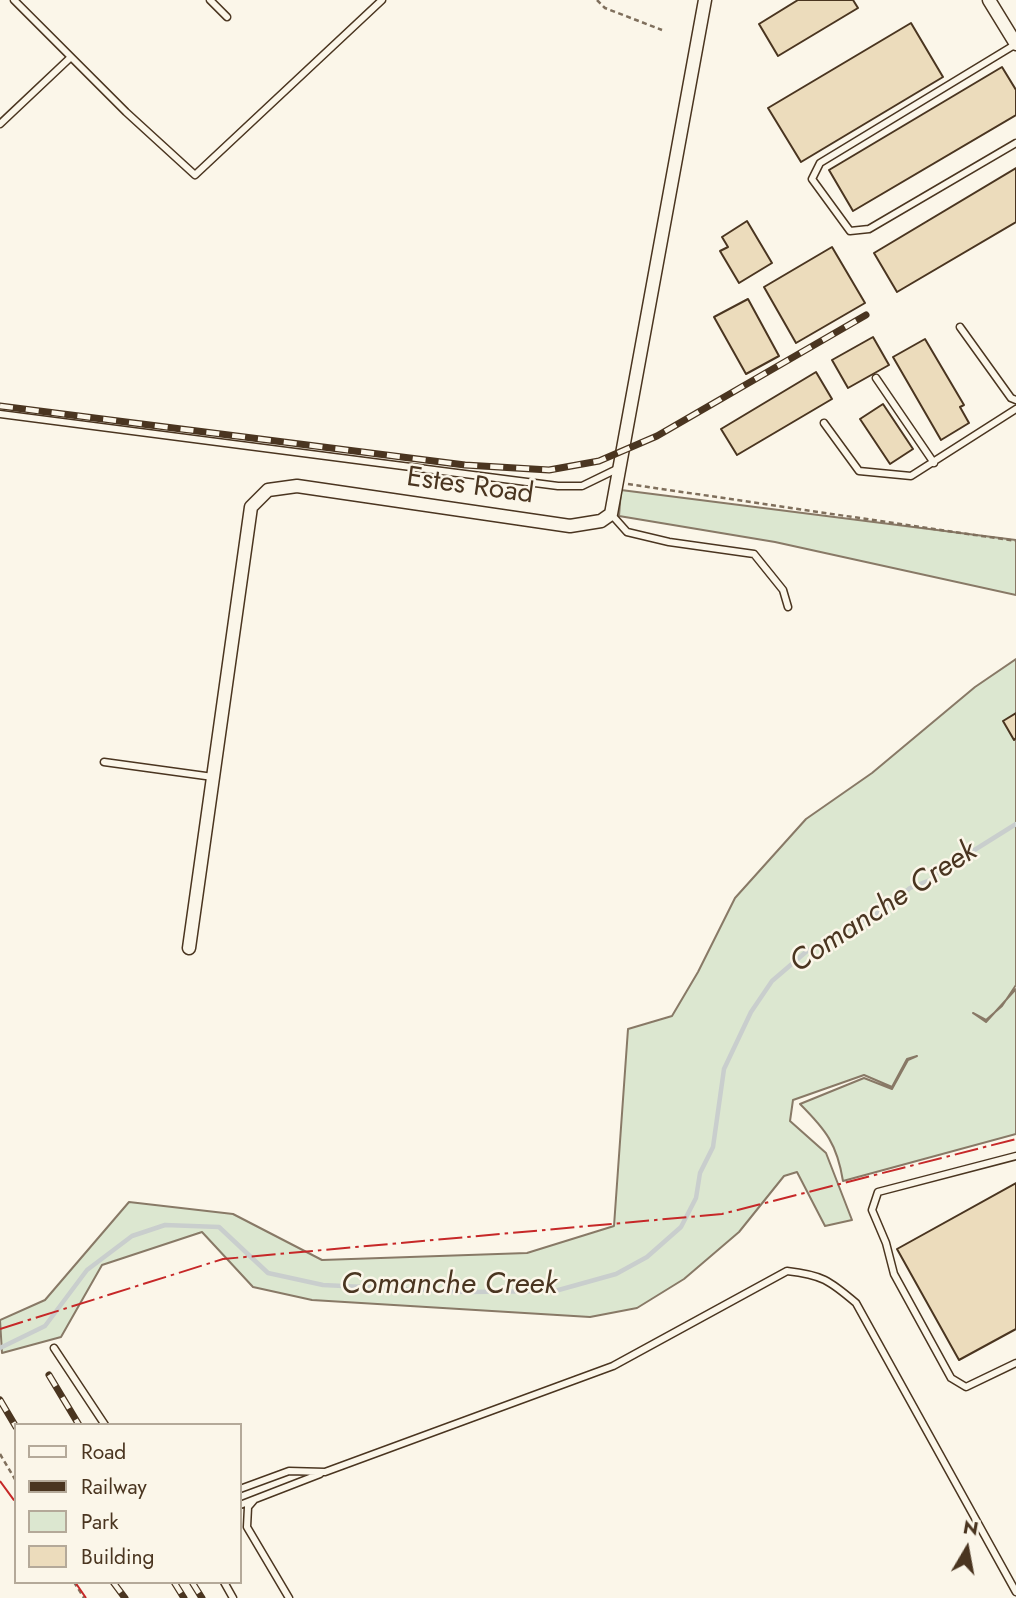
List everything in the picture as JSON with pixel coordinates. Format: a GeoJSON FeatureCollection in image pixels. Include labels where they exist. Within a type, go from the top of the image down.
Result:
{"type":"FeatureCollection","features":[{"type":"Feature","properties":{"kind":"street"},"geometry":{"type":"LineString","coordinates":[[611,514],[705,0]]}},
{"type":"Feature","properties":{"kind":"street"},"geometry":{"type":"LineString","coordinates":[[989,0],[1016,44]]}},
{"type":"Feature","properties":{"kind":"street","name":"Estes Road"},"geometry":{"type":"LineString","coordinates":[[189,948],[251,507],[268,490],[297,486],[570,526],[601,521],[611,514]]}},
{"type":"Feature","properties":{"kind":"lane"},"geometry":{"type":"LineString","coordinates":[[14,0],[195,175],[382,0]]}},
{"type":"Feature","properties":{"kind":"lane"},"geometry":{"type":"LineString","coordinates":[[210,0],[227,17]]}},
{"type":"Feature","properties":{"kind":"lane"},"geometry":{"type":"LineString","coordinates":[[1016,44],[820,163],[811,179],[850,231],[869,229],[1016,143]]}},
{"type":"Feature","properties":{"kind":"lane"},"geometry":{"type":"LineString","coordinates":[[0,124],[71,57]]}},
{"type":"Feature","properties":{"kind":"lane"},"geometry":{"type":"LineString","coordinates":[[960,327],[1011,398],[1016,400]]}},
{"type":"Feature","properties":{"kind":"lane"},"geometry":{"type":"LineString","coordinates":[[876,378],[934,463]]}},
{"type":"Feature","properties":{"kind":"lane"},"geometry":{"type":"LineString","coordinates":[[824,423],[859,471],[911,476],[1016,409]]}},
{"type":"Feature","properties":{"kind":"lane"},"geometry":{"type":"LineString","coordinates":[[0,414],[558,486],[582,486],[621,467]]}},
{"type":"Feature","properties":{"kind":"lane"},"geometry":{"type":"LineString","coordinates":[[611,514],[627,532],[669,542],[754,554],[783,590],[789,607]]}},
{"type":"Feature","properties":{"kind":"lane"},"geometry":{"type":"LineString","coordinates":[[104,762],[214,777]]}},
{"type":"Feature","properties":{"kind":"lane"},"geometry":{"type":"LineString","coordinates":[[1016,1156],[878,1192],[872,1210],[886,1243],[894,1275],[951,1378],[966,1387],[1016,1363]]}},
{"type":"Feature","properties":{"kind":"lane"},"geometry":{"type":"LineString","coordinates":[[242,1504],[285,1485],[613,1366],[787,1271],[807,1273],[828,1279],[856,1303],[1016,1592]]}},
{"type":"Feature","properties":{"kind":"lane"},"geometry":{"type":"LineString","coordinates":[[54,1348],[104,1423]]}},
{"type":"Feature","properties":{"kind":"lane"},"geometry":{"type":"LineString","coordinates":[[242,1488],[289,1471],[325,1472]]}},
{"type":"Feature","properties":{"kind":"lane"},"geometry":{"type":"LineString","coordinates":[[254,1500],[248,1507],[247,1527],[289,1598]]}},
{"type":"Feature","properties":{"kind":"path"},"geometry":{"type":"LineString","coordinates":[[597,0],[605,8],[662,30]]}},
{"type":"Feature","properties":{"kind":"path"},"geometry":{"type":"LineString","coordinates":[[617,482],[1016,541]]}},
{"type":"Feature","properties":{"kind":"path"},"geometry":{"type":"LineString","coordinates":[[0,1454],[14,1478]]}},
{"type":"Feature","properties":{"kind":"green space"},"geometry":{"type":"Polygon","coordinates":[[[621,490],[1016,540],[1016,595],[775,542],[619,516],[621,490]]]}},
{"type":"Feature","properties":{"kind":"green space"},"geometry":{"type":"Polygon","coordinates":[[[1016,659],[1016,985],[1006,1000],[1016,989],[1016,1134],[843,1181],[829,1138],[800,1104],[864,1078],[892,1089],[908,1060],[917,1056],[907,1059],[892,1087],[864,1075],[793,1100],[790,1121],[826,1153],[852,1220],[825,1226],[797,1172],[784,1176],[739,1232],[684,1279],[637,1308],[590,1317],[312,1300],[253,1287],[202,1232],[102,1265],[61,1337],[2,1353],[0,1320],[45,1300],[129,1202],[233,1214],[322,1260],[527,1253],[614,1226],[628,1029],[672,1016],[698,972],[735,898],[806,819],[872,773],[975,687],[1016,659]]]}},
{"type":"Feature","properties":{"kind":"building"},"geometry":{"type":"Polygon","coordinates":[[[798,0],[853,0],[858,8],[778,56],[759,24],[798,0]]]}},
{"type":"Feature","properties":{"kind":"building"},"geometry":{"type":"Polygon","coordinates":[[[911,23],[943,77],[801,162],[768,108],[911,23]]]}},
{"type":"Feature","properties":{"kind":"building"},"geometry":{"type":"Polygon","coordinates":[[[1002,67],[1016,90],[1016,115],[853,211],[829,170],[1002,67]]]}},
{"type":"Feature","properties":{"kind":"building"},"geometry":{"type":"Polygon","coordinates":[[[1016,168],[1016,222],[897,292],[874,253],[1016,168]]]}},
{"type":"Feature","properties":{"kind":"building"},"geometry":{"type":"Polygon","coordinates":[[[747,221],[772,263],[739,283],[720,251],[728,247],[722,237],[747,221]]]}},
{"type":"Feature","properties":{"kind":"building"},"geometry":{"type":"Polygon","coordinates":[[[832,247],[865,303],[796,343],[764,287],[832,247]]]}},
{"type":"Feature","properties":{"kind":"building"},"geometry":{"type":"Polygon","coordinates":[[[748,299],[779,356],[746,374],[714,317],[748,299]]]}},
{"type":"Feature","properties":{"kind":"building"},"geometry":{"type":"Polygon","coordinates":[[[873,337],[889,365],[848,388],[832,360],[873,337]]]}},
{"type":"Feature","properties":{"kind":"building"},"geometry":{"type":"Polygon","coordinates":[[[925,339],[964,405],[960,407],[969,423],[941,440],[893,357],[925,339]]]}},
{"type":"Feature","properties":{"kind":"building"},"geometry":{"type":"Polygon","coordinates":[[[816,372],[832,399],[737,455],[721,429],[816,372]]]}},
{"type":"Feature","properties":{"kind":"building"},"geometry":{"type":"Polygon","coordinates":[[[883,404],[913,449],[890,464],[860,419],[883,404]]]}},
{"type":"Feature","properties":{"kind":"building"},"geometry":{"type":"Polygon","coordinates":[[[1016,713],[1016,738],[1014,740],[1003,721],[1016,713]]]}},
{"type":"Feature","properties":{"kind":"building"},"geometry":{"type":"Polygon","coordinates":[[[1016,1183],[1016,1329],[959,1360],[897,1249],[1016,1183]]]}},
{"type":"Feature","properties":{"kind":"waterway","name":"Comanche Creek"},"geometry":{"type":"LineString","coordinates":[[0,1348],[45,1326],[87,1270],[132,1236],[165,1225],[219,1227],[268,1273],[323,1285],[465,1292],[555,1291],[616,1274],[647,1257],[681,1227],[696,1198],[700,1173],[713,1147],[724,1069],[751,1012],[772,981],[807,951],[883,910],[910,888],[935,878],[936,874],[1016,824]]}},
{"type":"Feature","properties":{"kind":"railway"},"geometry":{"type":"LineString","coordinates":[[0,406],[465,465],[549,470],[599,461],[657,436],[866,315]]}},
{"type":"Feature","properties":{"kind":"railway"},"geometry":{"type":"LineString","coordinates":[[49,1375],[78,1423]]}},
{"type":"Feature","properties":{"kind":"railway"},"geometry":{"type":"LineString","coordinates":[[0,1400],[14,1424]]}},
{"type":"Feature","properties":{"kind":"railway"},"geometry":{"type":"LineString","coordinates":[[114,1584],[125,1598]]}},
{"type":"Feature","properties":{"kind":"railway"},"geometry":{"type":"LineString","coordinates":[[175,1584],[184,1598]]}},
{"type":"Feature","properties":{"kind":"railway"},"geometry":{"type":"LineString","coordinates":[[193,1584],[202,1598]]}},
{"type":"Feature","properties":{"kind":"power"},"geometry":{"type":"LineString","coordinates":[[0,1329],[223,1259],[722,1214],[1016,1139]]}},
{"type":"Feature","properties":{"kind":"power"},"geometry":{"type":"LineString","coordinates":[[0,1481],[14,1500]]}},
{"type":"Feature","properties":{"kind":"power"},"geometry":{"type":"LineString","coordinates":[[76,1584],[86,1598]]}}]}
